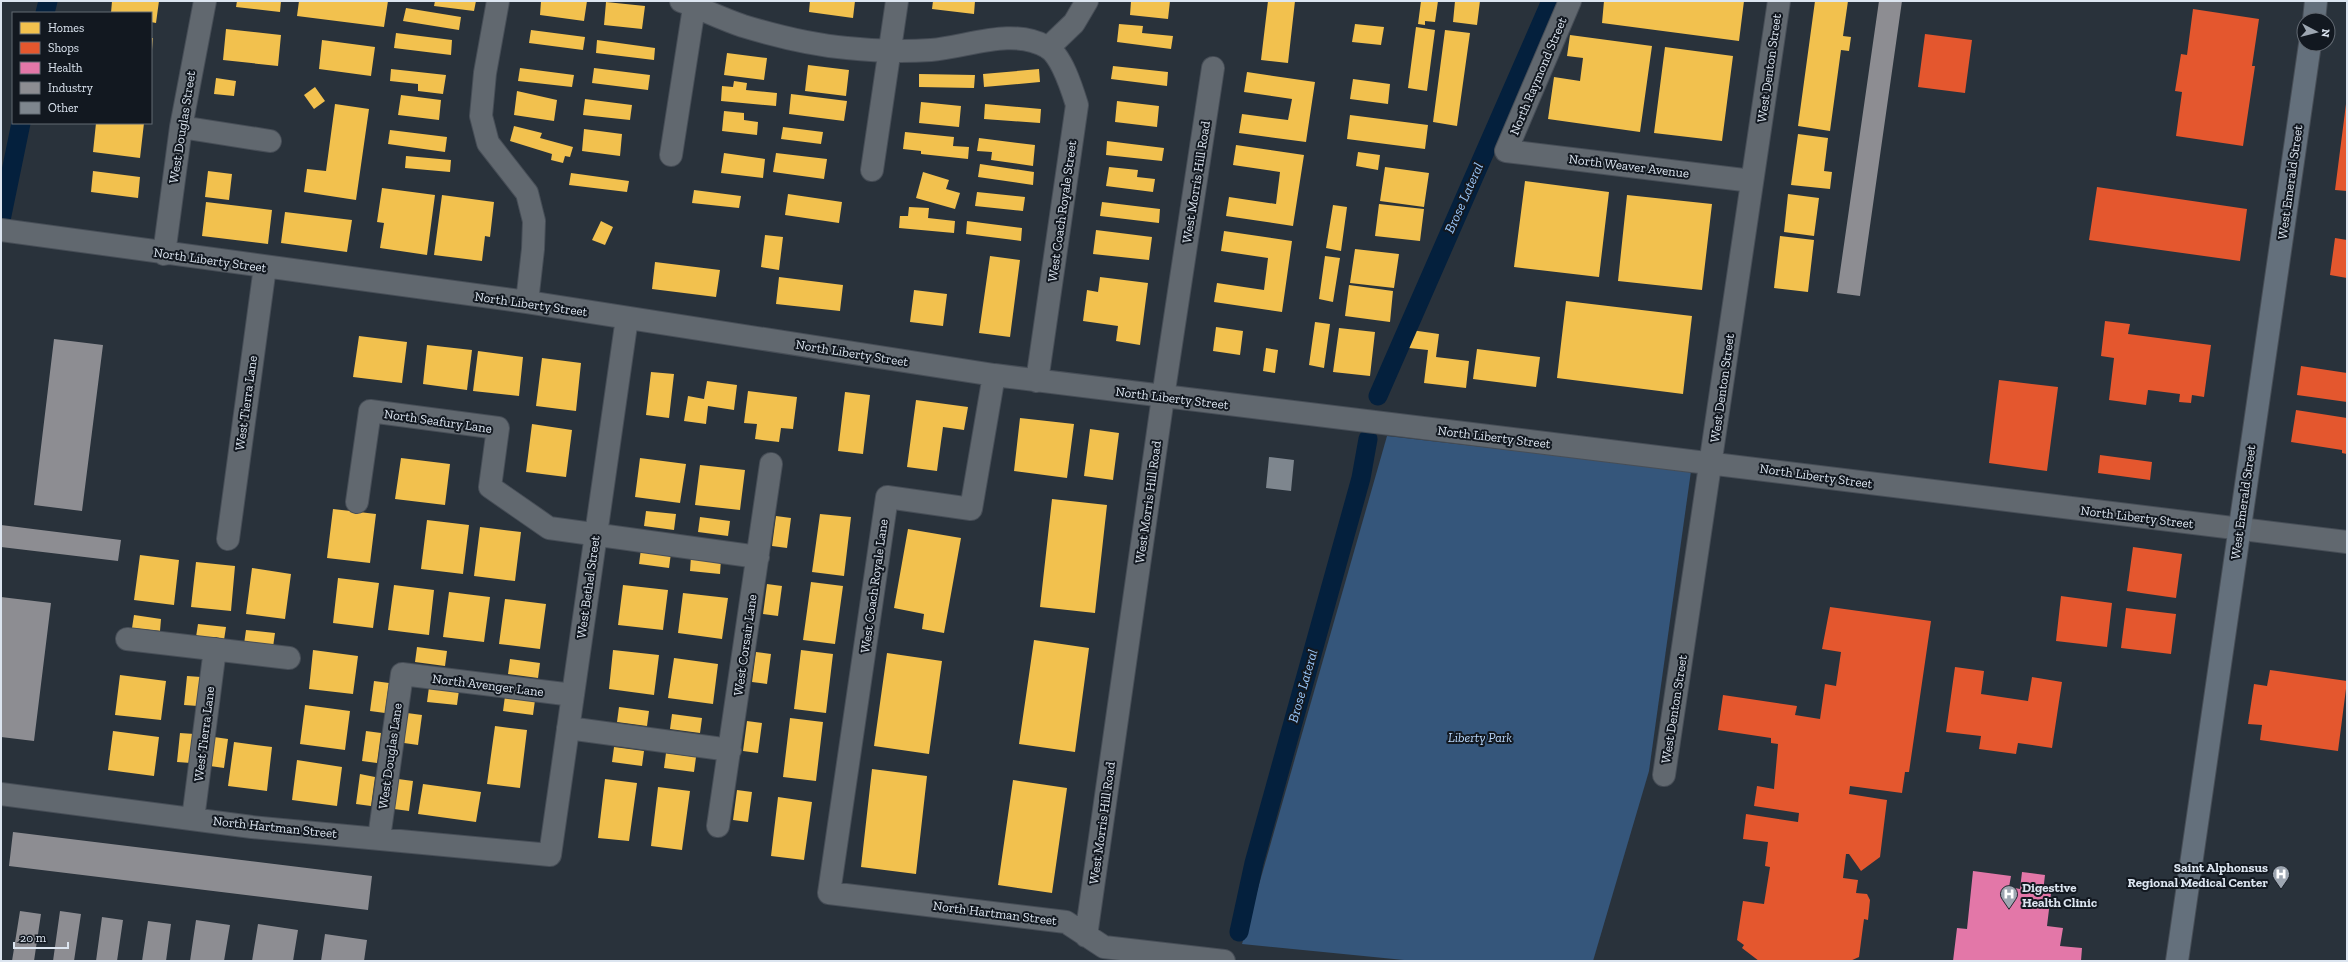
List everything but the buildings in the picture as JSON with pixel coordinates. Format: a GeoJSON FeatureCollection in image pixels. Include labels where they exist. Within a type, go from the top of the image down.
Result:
{"type":"FeatureCollection","features":[{"type":"Feature","properties":{"kind":"main road"},"geometry":{"type":"LineString","coordinates":[[2315,12],[2316,1]]}},
{"type":"Feature","properties":{"kind":"main road","name":"West Emerald Street"},"geometry":{"type":"LineString","coordinates":[[2177,961],[2309,52]]}},
{"type":"Feature","properties":{"kind":"street","name":"West Douglas Street"},"geometry":{"type":"LineString","coordinates":[[164,254],[180,127],[205,1]]}},
{"type":"Feature","properties":{"kind":"street"},"geometry":{"type":"LineString","coordinates":[[498,1],[485,73],[481,116],[488,143],[527,193],[534,221],[533,249],[527,302]]}},
{"type":"Feature","properties":{"kind":"street"},"geometry":{"type":"LineString","coordinates":[[872,170],[897,1]]}},
{"type":"Feature","properties":{"kind":"street"},"geometry":{"type":"LineString","coordinates":[[671,155],[690,3],[742,26],[793,39],[845,48],[890,51],[931,50],[999,38],[1026,40],[1048,48],[1074,23],[1087,1]]}},
{"type":"Feature","properties":{"kind":"street","name":"North Raymond Street"},"geometry":{"type":"LineString","coordinates":[[1506,151],[1570,1]]}},
{"type":"Feature","properties":{"kind":"street","name":"West Denton Street"},"geometry":{"type":"LineString","coordinates":[[1664,775],[1779,1]]}},
{"type":"Feature","properties":{"kind":"street","name":"West Coach Royale Street"},"geometry":{"type":"LineString","coordinates":[[1037,381],[1077,106],[1068,74],[1048,48]]}},
{"type":"Feature","properties":{"kind":"street","name":"West Morris Hill Road"},"geometry":{"type":"LineString","coordinates":[[1086,936],[1163,397],[1213,68]]}},
{"type":"Feature","properties":{"kind":"street"},"geometry":{"type":"LineString","coordinates":[[180,127],[270,141]]}},
{"type":"Feature","properties":{"kind":"street","name":"North Weaver Avenue"},"geometry":{"type":"LineString","coordinates":[[1506,151],[1752,181]]}},
{"type":"Feature","properties":{"kind":"street","name":"North Liberty Street"},"geometry":{"type":"LineString","coordinates":[[8,231],[164,254],[527,302],[1037,381],[1711,462],[2347,542]]}},
{"type":"Feature","properties":{"kind":"street","name":"West Tierra Lane"},"geometry":{"type":"LineString","coordinates":[[228,540],[265,267]]}},
{"type":"Feature","properties":{"kind":"street","name":"West Bethel Street"},"geometry":{"type":"LineString","coordinates":[[550,855],[627,318]]}},
{"type":"Feature","properties":{"kind":"street","name":"West Coach Royale Lane"},"geometry":{"type":"LineString","coordinates":[[829,893],[887,496],[971,509],[994,375]]}},
{"type":"Feature","properties":{"kind":"street","name":"North Seafury Lane"},"geometry":{"type":"LineString","coordinates":[[357,502],[370,411],[498,428],[490,487],[549,528],[596,536],[758,557]]}},
{"type":"Feature","properties":{"kind":"street","name":"West Corsair Lane"},"geometry":{"type":"LineString","coordinates":[[718,826],[771,464]]}},
{"type":"Feature","properties":{"kind":"street"},"geometry":{"type":"LineString","coordinates":[[127,639],[289,658]]}},
{"type":"Feature","properties":{"kind":"street","name":"West Tierra Lane"},"geometry":{"type":"LineString","coordinates":[[193,819],[215,649]]}},
{"type":"Feature","properties":{"kind":"street","name":"North Avenger Lane"},"geometry":{"type":"LineString","coordinates":[[402,674],[573,695]]}},
{"type":"Feature","properties":{"kind":"street","name":"West Douglas Lane"},"geometry":{"type":"LineString","coordinates":[[379,838],[402,674]]}},
{"type":"Feature","properties":{"kind":"street"},"geometry":{"type":"LineString","coordinates":[[568,728],[730,750]]}},
{"type":"Feature","properties":{"kind":"street","name":"North Hartman Street"},"geometry":{"type":"LineString","coordinates":[[1,794],[252,826],[550,855]]}},
{"type":"Feature","properties":{"kind":"street","name":"North Hartman Street"},"geometry":{"type":"LineString","coordinates":[[829,893],[1066,922],[1104,947],[1182,958],[1224,961]]}},
{"type":"Feature","properties":{"kind":"green space","name":"Liberty Park"},"geometry":{"type":"Polygon","coordinates":[[[1387,436],[1691,471],[1649,771],[1593,961],[1414,961],[1242,944],[1387,436]]]}},
{"type":"Feature","properties":{"kind":"waterway"},"geometry":{"type":"LineString","coordinates":[[45,12],[48,1]]}},
{"type":"Feature","properties":{"kind":"waterway","name":"Brose Lateral"},"geometry":{"type":"LineString","coordinates":[[1378,396],[1551,1]]}},
{"type":"Feature","properties":{"kind":"waterway"},"geometry":{"type":"LineString","coordinates":[[1,220],[21,124]]}},
{"type":"Feature","properties":{"kind":"waterway","name":"Brose Lateral"},"geometry":{"type":"LineString","coordinates":[[1239,932],[1254,863],[1361,478],[1368,439]]}},
{"type":"Feature","properties":{"kind":"place","name":"Saint Alphonsus Regional Medical Center"},"geometry":{"type":"Point","coordinates":[2281,889]}},
{"type":"Feature","properties":{"kind":"place","name":"Digestive Health Clinic"},"geometry":{"type":"Point","coordinates":[2009,909]}}]}
